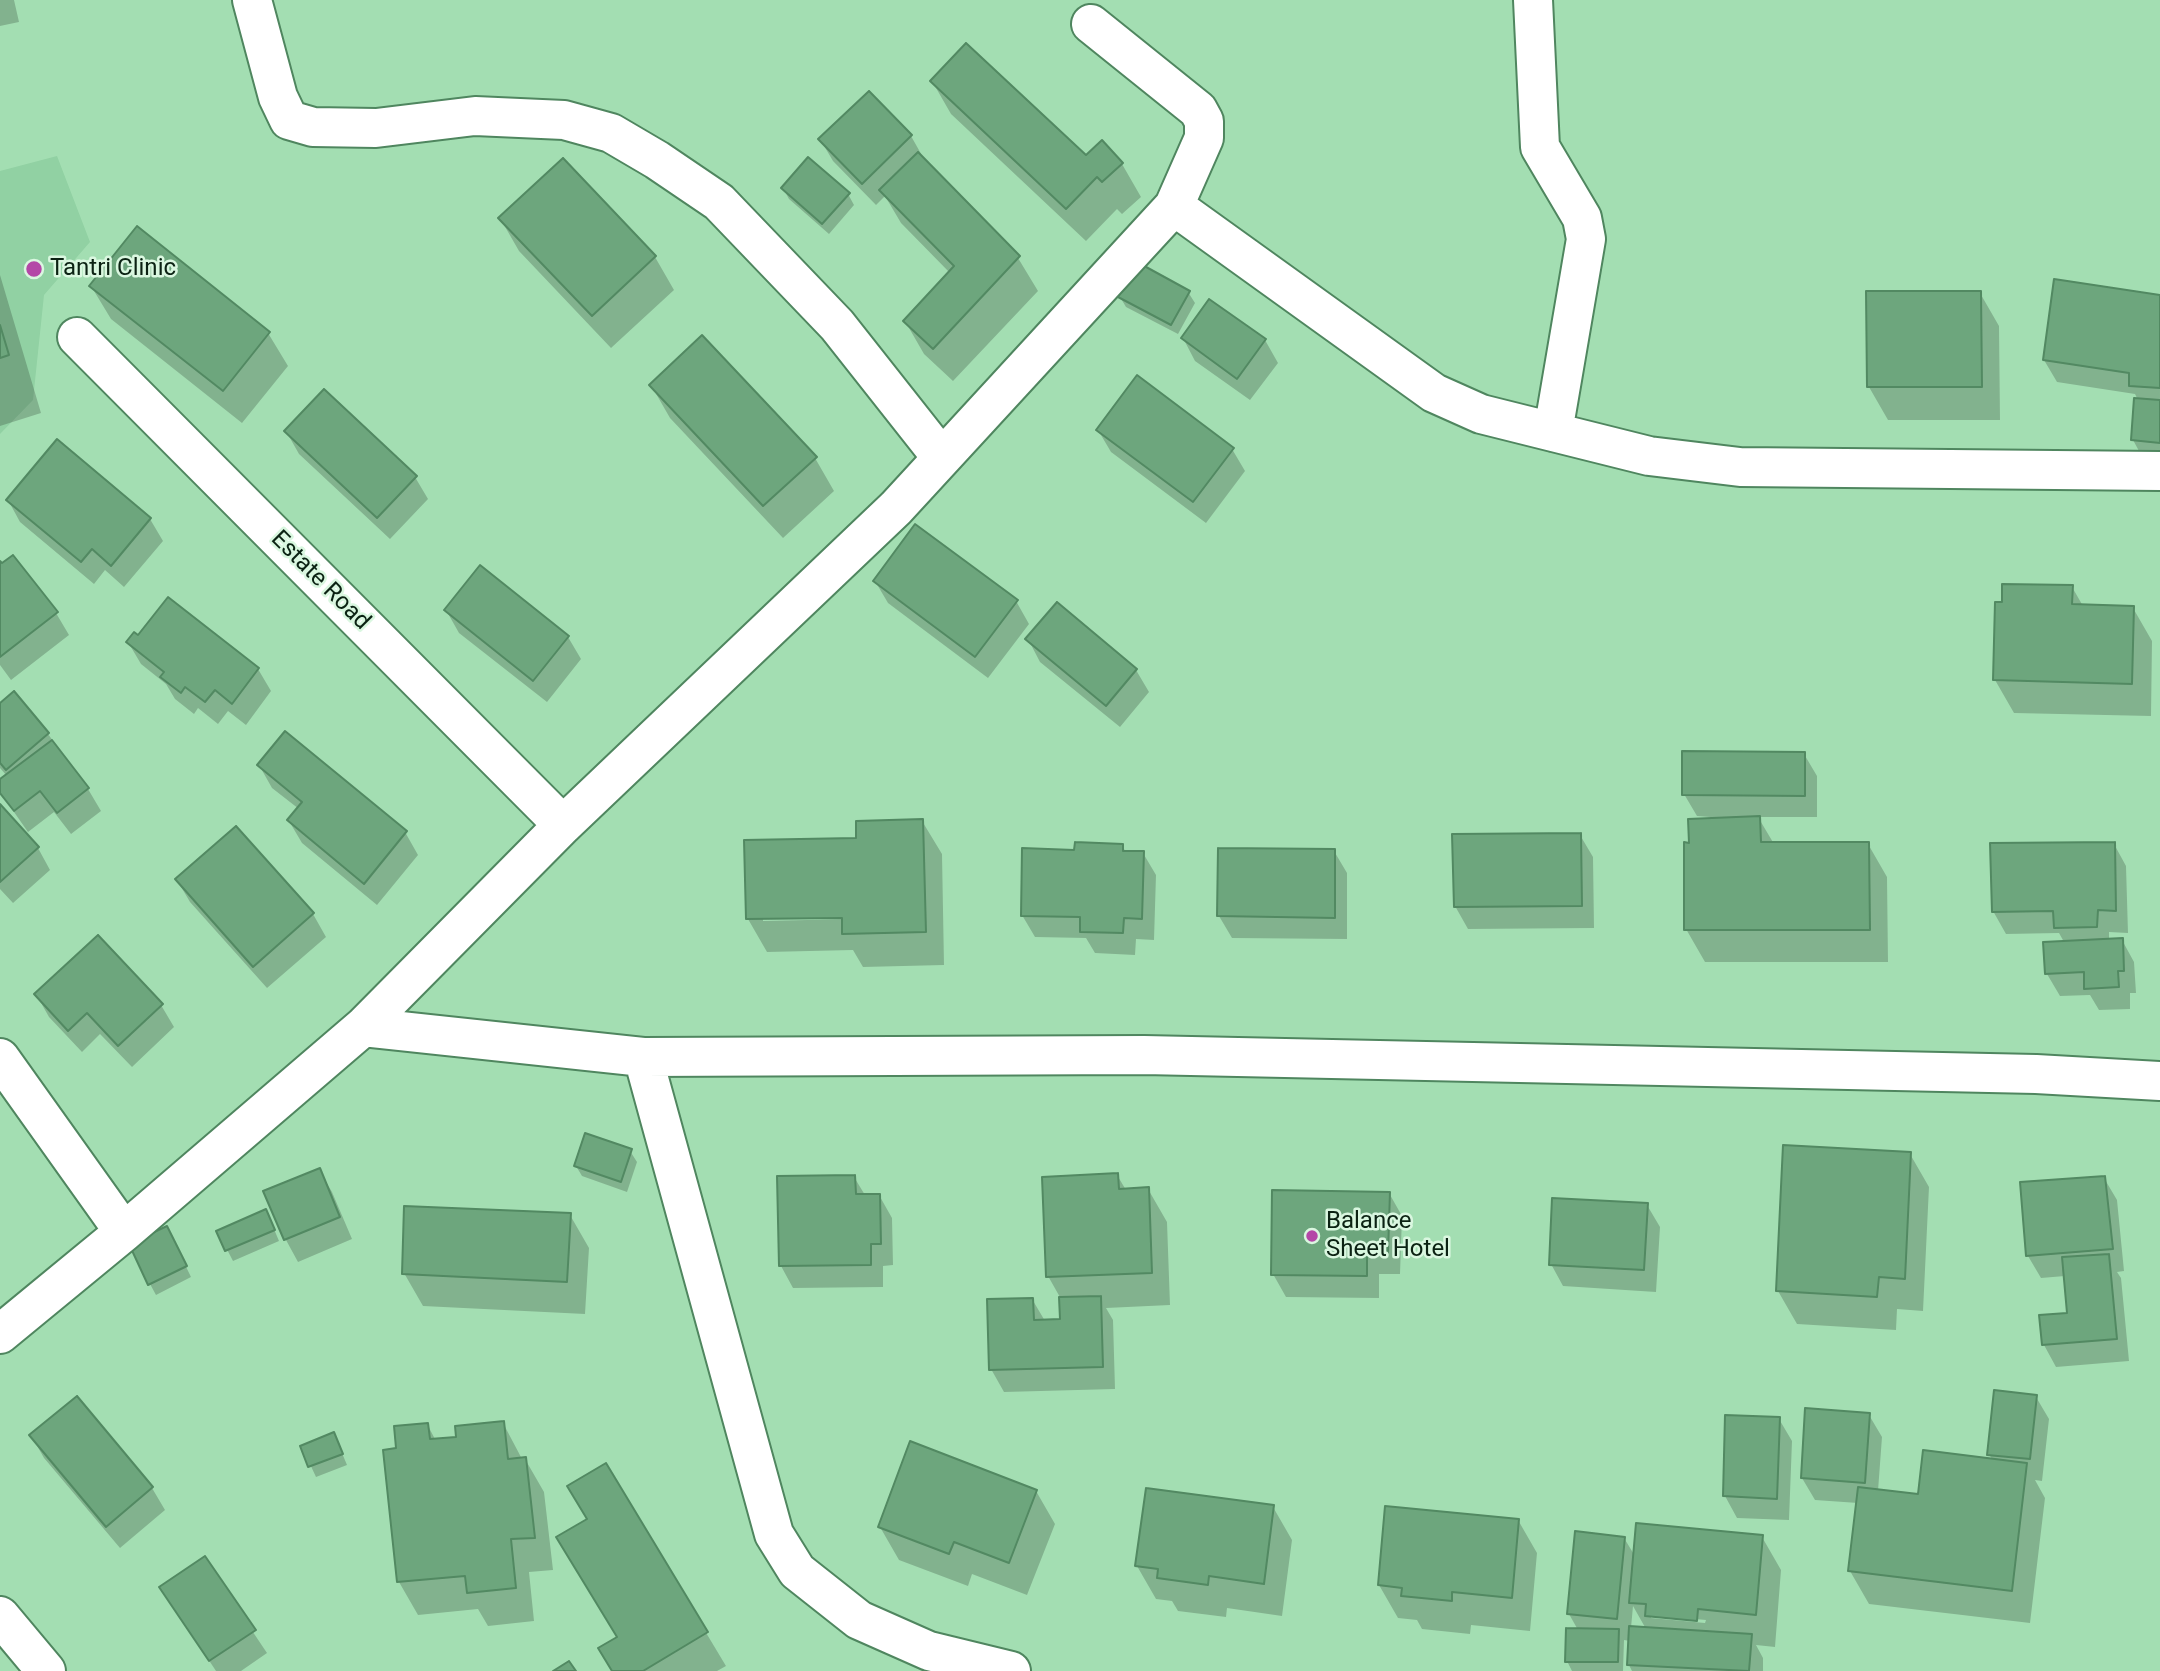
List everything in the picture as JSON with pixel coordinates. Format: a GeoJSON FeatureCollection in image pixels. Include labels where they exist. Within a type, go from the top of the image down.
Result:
{"type":"FeatureCollection","features":[{"type":"Feature","properties":{"kind":"street"},"geometry":{"type":"LineString","coordinates":[[252,0],[278,97],[289,120],[313,127],[376,128],[475,116],[564,120],[611,133],[657,160],[719,202],[837,325],[942,458]]}},
{"type":"Feature","properties":{"kind":"street"},"geometry":{"type":"LineString","coordinates":[[1533,0],[1541,147],[1582,219],[1586,239],[1553,432]]}},
{"type":"Feature","properties":{"kind":"street"},"geometry":{"type":"LineString","coordinates":[[0,1334],[124,1232],[363,1027],[563,825],[895,508],[1174,206],[1204,138],[1204,121],[1198,110],[1091,24]]}},
{"type":"Feature","properties":{"kind":"street"},"geometry":{"type":"LineString","coordinates":[[1174,206],[1434,393],[1481,414],[1649,456],[1741,467],[2160,471]]}},
{"type":"Feature","properties":{"kind":"street","name":"Estate Road"},"geometry":{"type":"LineString","coordinates":[[77,337],[563,825]]}},
{"type":"Feature","properties":{"kind":"street"},"geometry":{"type":"LineString","coordinates":[[363,1027],[643,1057],[1144,1055],[2036,1074],[2160,1081]]}},
{"type":"Feature","properties":{"kind":"street"},"geometry":{"type":"LineString","coordinates":[[643,1057],[774,1534],[797,1571],[859,1620],[929,1651],[1011,1671]]}},
{"type":"Feature","properties":{"kind":"street"},"geometry":{"type":"LineString","coordinates":[[0,1058],[124,1232]]}},
{"type":"Feature","properties":{"kind":"street"},"geometry":{"type":"LineString","coordinates":[[0,1616],[46,1671]]}},
{"type":"Feature","properties":{"kind":"shaded area","name":"Tantri Clinic"},"geometry":{"type":"Polygon","coordinates":[[[57,156],[90,242],[44,295],[33,400],[0,434],[0,171],[57,156]]]}},
{"type":"Feature","properties":{"kind":"building"},"geometry":{"type":"Polygon","coordinates":[[[966,43],[1086,155],[1102,140],[1123,163],[1102,182],[1097,177],[1066,209],[930,81],[966,43]]]}},
{"type":"Feature","properties":{"kind":"building"},"geometry":{"type":"Polygon","coordinates":[[[869,91],[912,135],[862,184],[818,139],[869,91]]]}},
{"type":"Feature","properties":{"kind":"building"},"geometry":{"type":"Polygon","coordinates":[[[918,152],[1020,256],[933,349],[903,321],[954,266],[879,190],[918,152]]]}},
{"type":"Feature","properties":{"kind":"building"},"geometry":{"type":"Polygon","coordinates":[[[808,157],[850,193],[822,224],[781,188],[808,157]]]}},
{"type":"Feature","properties":{"kind":"building"},"geometry":{"type":"Polygon","coordinates":[[[563,158],[656,256],[592,316],[498,218],[563,158]]]}},
{"type":"Feature","properties":{"kind":"building"},"geometry":{"type":"Polygon","coordinates":[[[137,226],[270,332],[223,391],[89,286],[137,226]]]}},
{"type":"Feature","properties":{"kind":"building"},"geometry":{"type":"Polygon","coordinates":[[[1137,262],[1190,291],[1171,325],[1118,297],[1137,262]]]}},
{"type":"Feature","properties":{"kind":"building"},"geometry":{"type":"Polygon","coordinates":[[[2054,279],[2160,295],[2160,388],[2129,386],[2129,373],[2043,360],[2054,279]]]}},
{"type":"Feature","properties":{"kind":"building"},"geometry":{"type":"Polygon","coordinates":[[[1866,291],[1981,291],[1982,387],[1867,387],[1866,291]]]}},
{"type":"Feature","properties":{"kind":"building"},"geometry":{"type":"Polygon","coordinates":[[[1209,299],[1266,339],[1237,379],[1181,338],[1209,299]]]}},
{"type":"Feature","properties":{"kind":"building"},"geometry":{"type":"Polygon","coordinates":[[[0,325],[9,355],[0,358],[0,325]]]}},
{"type":"Feature","properties":{"kind":"building"},"geometry":{"type":"Polygon","coordinates":[[[702,335],[817,457],[763,506],[649,385],[702,335]]]}},
{"type":"Feature","properties":{"kind":"building"},"geometry":{"type":"Polygon","coordinates":[[[1137,375],[1234,448],[1193,502],[1096,430],[1137,375]]]}},
{"type":"Feature","properties":{"kind":"building"},"geometry":{"type":"Polygon","coordinates":[[[324,389],[417,476],[377,518],[284,431],[324,389]]]}},
{"type":"Feature","properties":{"kind":"building"},"geometry":{"type":"Polygon","coordinates":[[[2134,398],[2160,400],[2160,443],[2131,440],[2134,398]]]}},
{"type":"Feature","properties":{"kind":"building"},"geometry":{"type":"Polygon","coordinates":[[[57,439],[151,518],[111,566],[92,549],[81,562],[6,500],[57,439]]]}},
{"type":"Feature","properties":{"kind":"building"},"geometry":{"type":"Polygon","coordinates":[[[915,524],[1018,600],[975,657],[873,581],[915,524]]]}},
{"type":"Feature","properties":{"kind":"building"},"geometry":{"type":"Polygon","coordinates":[[[13,555],[58,612],[0,657],[0,561],[2,563],[13,555]]]}},
{"type":"Feature","properties":{"kind":"building"},"geometry":{"type":"Polygon","coordinates":[[[480,565],[569,636],[533,681],[444,610],[480,565]]]}},
{"type":"Feature","properties":{"kind":"building"},"geometry":{"type":"Polygon","coordinates":[[[2002,584],[2073,585],[2072,604],[2134,606],[2132,684],[1993,680],[1995,602],[2002,602],[2002,584]]]}},
{"type":"Feature","properties":{"kind":"building"},"geometry":{"type":"Polygon","coordinates":[[[168,597],[259,668],[232,704],[215,690],[205,702],[185,687],[181,693],[160,677],[164,672],[126,642],[134,632],[138,635],[168,597]]]}},
{"type":"Feature","properties":{"kind":"building"},"geometry":{"type":"Polygon","coordinates":[[[1057,602],[1137,669],[1106,706],[1025,639],[1057,602]]]}},
{"type":"Feature","properties":{"kind":"building"},"geometry":{"type":"Polygon","coordinates":[[[14,691],[49,733],[6,770],[0,763],[0,703],[14,691]]]}},
{"type":"Feature","properties":{"kind":"building"},"geometry":{"type":"Polygon","coordinates":[[[285,731],[407,831],[364,884],[287,820],[302,802],[257,765],[285,731]]]}},
{"type":"Feature","properties":{"kind":"building"},"geometry":{"type":"Polygon","coordinates":[[[52,740],[89,788],[57,813],[40,791],[14,811],[0,793],[0,779],[52,740]]]}},
{"type":"Feature","properties":{"kind":"building"},"geometry":{"type":"Polygon","coordinates":[[[1682,751],[1805,752],[1805,796],[1682,795],[1682,751]]]}},
{"type":"Feature","properties":{"kind":"building"},"geometry":{"type":"Polygon","coordinates":[[[0,804],[39,847],[0,882],[0,804]]]}},
{"type":"Feature","properties":{"kind":"building"},"geometry":{"type":"Polygon","coordinates":[[[1760,816],[1761,842],[1869,842],[1870,930],[1684,930],[1684,842],[1689,843],[1688,819],[1760,816]]]}},
{"type":"Feature","properties":{"kind":"building"},"geometry":{"type":"Polygon","coordinates":[[[923,819],[926,932],[842,934],[842,918],[746,919],[744,840],[856,838],[856,821],[923,819]]]}},
{"type":"Feature","properties":{"kind":"building"},"geometry":{"type":"Polygon","coordinates":[[[236,826],[314,913],[253,967],[175,879],[236,826]]]}},
{"type":"Feature","properties":{"kind":"building"},"geometry":{"type":"Polygon","coordinates":[[[1581,833],[1582,906],[1454,907],[1452,834],[1581,833]]]}},
{"type":"Feature","properties":{"kind":"building"},"geometry":{"type":"Polygon","coordinates":[[[1075,842],[1123,844],[1123,851],[1144,851],[1142,919],[1124,918],[1123,933],[1080,932],[1080,917],[1021,916],[1022,848],[1074,850],[1075,842]]]}},
{"type":"Feature","properties":{"kind":"building"},"geometry":{"type":"Polygon","coordinates":[[[2115,842],[2116,911],[2098,910],[2097,927],[2054,928],[2053,911],[1992,912],[1990,843],[2115,842]]]}},
{"type":"Feature","properties":{"kind":"building"},"geometry":{"type":"Polygon","coordinates":[[[1218,848],[1335,849],[1335,918],[1217,916],[1218,848]]]}},
{"type":"Feature","properties":{"kind":"building"},"geometry":{"type":"Polygon","coordinates":[[[98,935],[163,1004],[118,1046],[87,1013],[68,1031],[34,994],[98,935]]]}},
{"type":"Feature","properties":{"kind":"building"},"geometry":{"type":"Polygon","coordinates":[[[2123,938],[2124,971],[2118,971],[2119,987],[2084,989],[2084,972],[2045,974],[2043,942],[2123,938]]]}},
{"type":"Feature","properties":{"kind":"building"},"geometry":{"type":"Polygon","coordinates":[[[585,1133],[632,1149],[621,1182],[574,1166],[585,1133]]]}},
{"type":"Feature","properties":{"kind":"building"},"geometry":{"type":"Polygon","coordinates":[[[1783,1145],[1911,1152],[1905,1279],[1879,1277],[1877,1297],[1776,1291],[1783,1145]]]}},
{"type":"Feature","properties":{"kind":"building"},"geometry":{"type":"Polygon","coordinates":[[[320,1168],[340,1217],[284,1240],[263,1191],[320,1168]]]}},
{"type":"Feature","properties":{"kind":"building"},"geometry":{"type":"Polygon","coordinates":[[[1118,1173],[1119,1189],[1149,1187],[1152,1273],[1046,1277],[1042,1177],[1118,1173]]]}},
{"type":"Feature","properties":{"kind":"building"},"geometry":{"type":"Polygon","coordinates":[[[855,1175],[856,1194],[880,1194],[881,1244],[871,1244],[871,1265],[779,1266],[777,1176],[855,1175]]]}},
{"type":"Feature","properties":{"kind":"building"},"geometry":{"type":"Polygon","coordinates":[[[2105,1176],[2113,1249],[2026,1256],[2020,1182],[2105,1176]]]}},
{"type":"Feature","properties":{"kind":"building"},"geometry":{"type":"Polygon","coordinates":[[[1272,1190],[1390,1192],[1388,1253],[1367,1252],[1367,1276],[1271,1275],[1272,1190]]]}},
{"type":"Feature","properties":{"kind":"building"},"geometry":{"type":"Polygon","coordinates":[[[1552,1198],[1648,1203],[1644,1270],[1549,1265],[1552,1198]]]}},
{"type":"Feature","properties":{"kind":"building"},"geometry":{"type":"Polygon","coordinates":[[[404,1206],[571,1213],[567,1282],[402,1274],[404,1206]]]}},
{"type":"Feature","properties":{"kind":"building"},"geometry":{"type":"Polygon","coordinates":[[[266,1209],[275,1230],[225,1251],[216,1231],[266,1209]]]}},
{"type":"Feature","properties":{"kind":"building"},"geometry":{"type":"Polygon","coordinates":[[[167,1226],[187,1266],[148,1285],[129,1244],[167,1226]]]}},
{"type":"Feature","properties":{"kind":"building"},"geometry":{"type":"Polygon","coordinates":[[[2109,1254],[2117,1339],[2042,1345],[2039,1315],[2067,1313],[2062,1257],[2109,1254]]]}},
{"type":"Feature","properties":{"kind":"building"},"geometry":{"type":"Polygon","coordinates":[[[1101,1296],[1103,1367],[989,1370],[987,1299],[1033,1298],[1034,1320],[1060,1319],[1059,1297],[1101,1296]]]}},
{"type":"Feature","properties":{"kind":"building"},"geometry":{"type":"Polygon","coordinates":[[[1994,1390],[2037,1395],[2030,1459],[1987,1455],[1994,1390]]]}},
{"type":"Feature","properties":{"kind":"building"},"geometry":{"type":"Polygon","coordinates":[[[77,1396],[153,1487],[106,1527],[29,1435],[77,1396]]]}},
{"type":"Feature","properties":{"kind":"building"},"geometry":{"type":"Polygon","coordinates":[[[1805,1408],[1870,1413],[1865,1483],[1801,1478],[1805,1408]]]}},
{"type":"Feature","properties":{"kind":"building"},"geometry":{"type":"Polygon","coordinates":[[[1725,1415],[1780,1417],[1777,1499],[1723,1496],[1725,1415]]]}},
{"type":"Feature","properties":{"kind":"building"},"geometry":{"type":"Polygon","coordinates":[[[504,1421],[508,1459],[526,1457],[535,1538],[511,1539],[516,1588],[467,1593],[465,1576],[397,1582],[383,1450],[396,1448],[394,1426],[428,1423],[430,1439],[456,1437],[455,1426],[504,1421]]]}},
{"type":"Feature","properties":{"kind":"building"},"geometry":{"type":"Polygon","coordinates":[[[334,1432],[343,1454],[308,1467],[300,1446],[334,1432]]]}},
{"type":"Feature","properties":{"kind":"building"},"geometry":{"type":"Polygon","coordinates":[[[910,1441],[1037,1490],[1009,1563],[954,1542],[949,1554],[878,1527],[910,1441]]]}},
{"type":"Feature","properties":{"kind":"building"},"geometry":{"type":"Polygon","coordinates":[[[1923,1450],[2027,1463],[2012,1591],[1848,1571],[1858,1487],[1918,1494],[1923,1450]]]}},
{"type":"Feature","properties":{"kind":"building"},"geometry":{"type":"Polygon","coordinates":[[[606,1463],[708,1632],[643,1671],[612,1671],[598,1648],[617,1637],[556,1537],[587,1519],[567,1486],[606,1463]]]}},
{"type":"Feature","properties":{"kind":"building"},"geometry":{"type":"Polygon","coordinates":[[[1146,1488],[1274,1505],[1264,1584],[1209,1576],[1208,1585],[1157,1578],[1158,1569],[1135,1566],[1146,1488]]]}},
{"type":"Feature","properties":{"kind":"building"},"geometry":{"type":"Polygon","coordinates":[[[1385,1506],[1519,1519],[1512,1598],[1452,1592],[1452,1601],[1401,1596],[1402,1588],[1378,1585],[1385,1506]]]}},
{"type":"Feature","properties":{"kind":"building"},"geometry":{"type":"Polygon","coordinates":[[[1636,1523],[1763,1535],[1756,1615],[1698,1609],[1697,1621],[1645,1616],[1646,1604],[1629,1603],[1636,1523]]]}},
{"type":"Feature","properties":{"kind":"building"},"geometry":{"type":"Polygon","coordinates":[[[1575,1531],[1625,1537],[1617,1619],[1567,1614],[1575,1531]]]}},
{"type":"Feature","properties":{"kind":"building"},"geometry":{"type":"Polygon","coordinates":[[[205,1556],[256,1630],[209,1661],[159,1587],[205,1556]]]}},
{"type":"Feature","properties":{"kind":"building"},"geometry":{"type":"Polygon","coordinates":[[[1629,1626],[1752,1634],[1749,1671],[1627,1665],[1629,1626]]]}},
{"type":"Feature","properties":{"kind":"building"},"geometry":{"type":"Polygon","coordinates":[[[1566,1628],[1619,1629],[1618,1662],[1565,1662],[1566,1628]]]}},
{"type":"Feature","properties":{"kind":"building"},"geometry":{"type":"Polygon","coordinates":[[[569,1661],[576,1671],[553,1671],[569,1661]]]}},
{"type":"Feature","properties":{"kind":"place","name":"Tantri Clinic"},"geometry":{"type":"Point","coordinates":[34,269]}},
{"type":"Feature","properties":{"kind":"place","name":"Balance Sheet Hotel"},"geometry":{"type":"Point","coordinates":[1312,1236]}}]}
